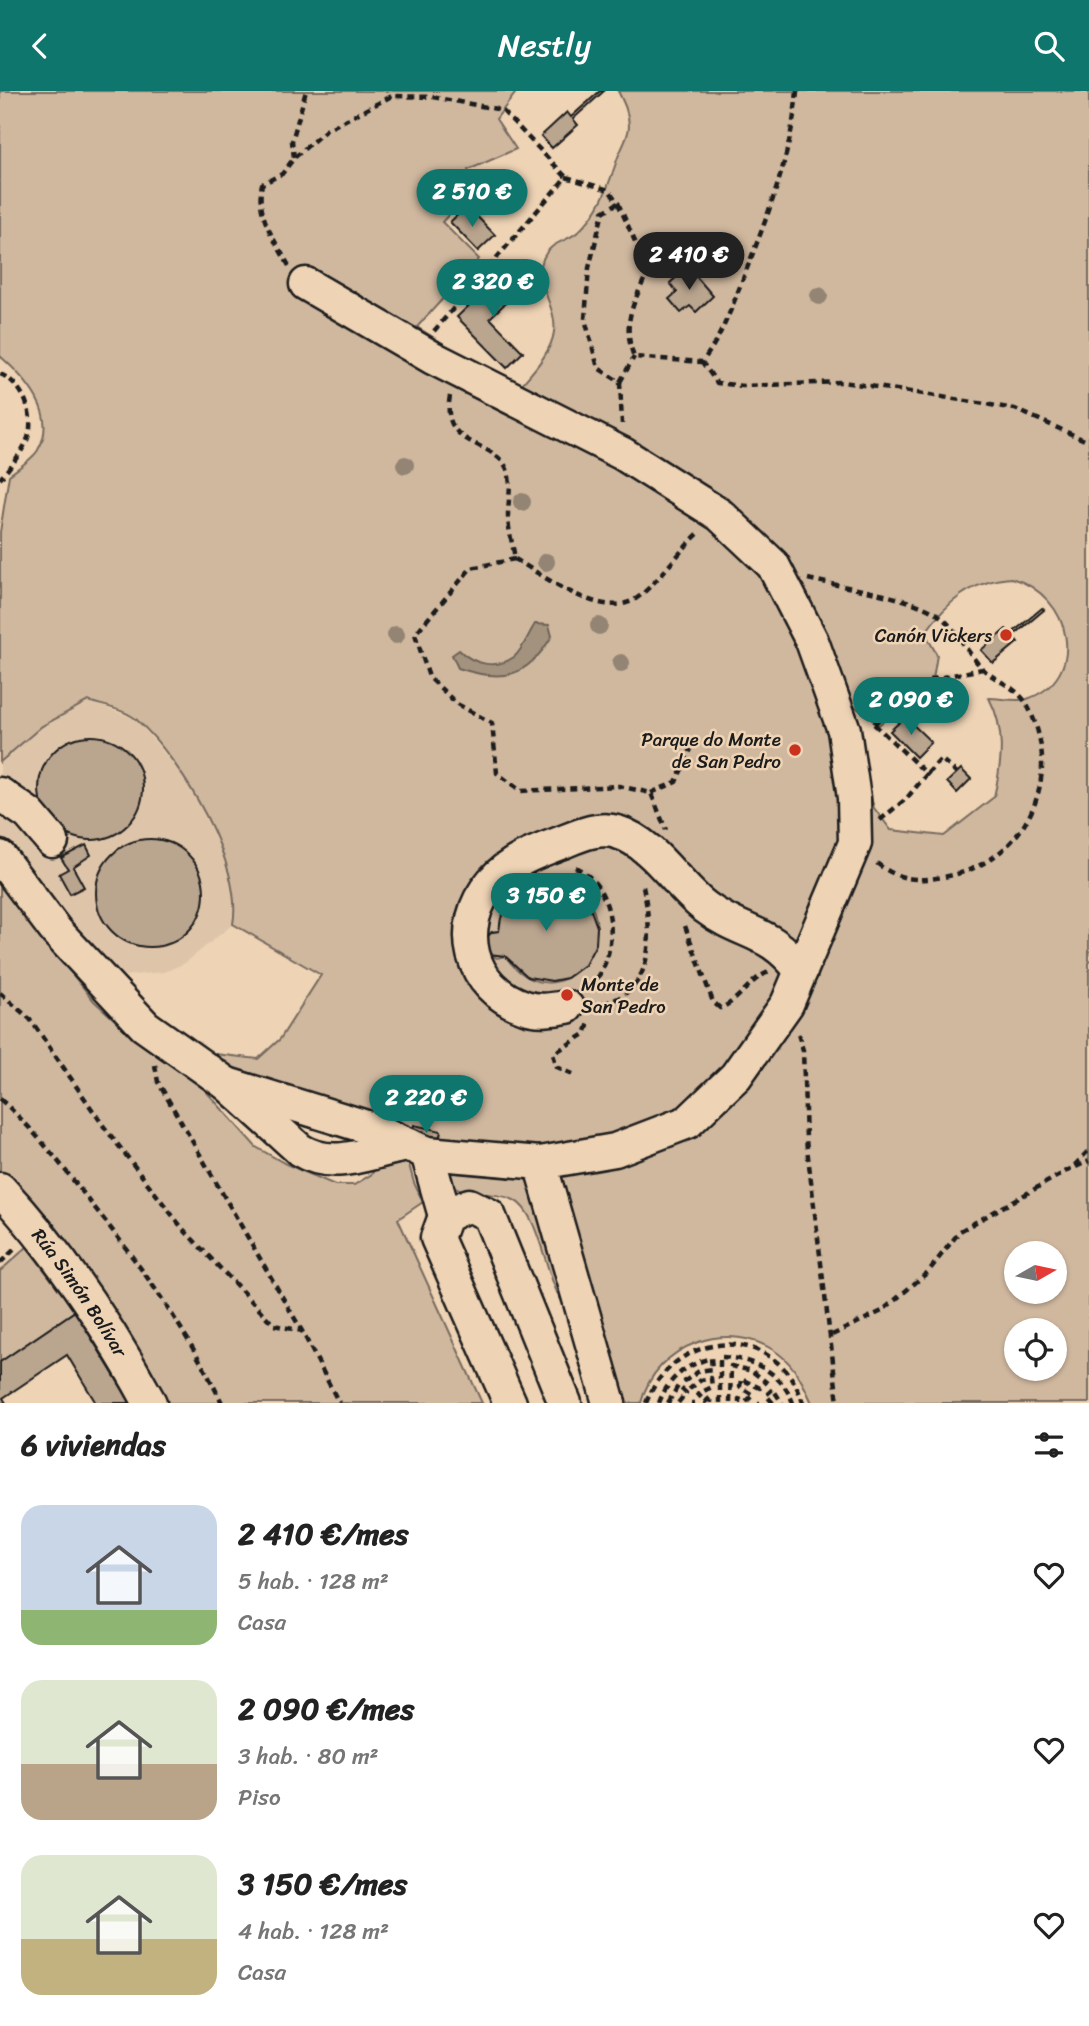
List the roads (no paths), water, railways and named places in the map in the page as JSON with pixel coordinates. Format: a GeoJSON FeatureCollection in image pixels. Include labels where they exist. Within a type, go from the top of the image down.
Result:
{"type":"FeatureCollection","features":[{"type":"Feature","properties":{"kind":"street"},"geometry":{"type":"LineString","coordinates":[[0,857],[55,931],[91,973],[165,1042],[227,1084],[311,1157],[335,1161],[418,1149],[540,1163],[615,1150],[688,1122],[736,1076],[795,986],[855,843],[854,798],[844,730],[811,641],[773,565],[720,515],[623,454],[433,358],[306,284]]}},
{"type":"Feature","properties":{"kind":"street"},"geometry":{"type":"LineString","coordinates":[[0,794],[29,814],[52,841]]}},
{"type":"Feature","properties":{"kind":"street"},"geometry":{"type":"LineString","coordinates":[[580,1006],[543,1010],[509,999],[488,982],[473,959],[469,944],[476,912],[491,883],[501,872],[531,854],[588,833],[605,830],[620,832],[653,853],[693,898],[719,918],[763,935],[779,945],[795,986]]}},
{"type":"Feature","properties":{"kind":"street"},"geometry":{"type":"LineString","coordinates":[[227,1084],[376,1130],[418,1149],[445,1216],[437,1238],[510,1403]]}},
{"type":"Feature","properties":{"kind":"street"},"geometry":{"type":"LineString","coordinates":[[540,1163],[609,1403]]}},
{"type":"Feature","properties":{"kind":"street","name":"Rúa Simón Bolívar"},"geometry":{"type":"LineString","coordinates":[[0,1189],[67,1270],[101,1318],[150,1403]]}},
{"type":"Feature","properties":{"kind":"street"},"geometry":{"type":"LineString","coordinates":[[445,1216],[469,1205],[489,1215],[565,1403]]}},
{"type":"Feature","properties":{"kind":"place","name":"Canón Vickers"},"geometry":{"type":"Point","coordinates":[1006,635]}},
{"type":"Feature","properties":{"kind":"place","name":"Parque do Monte de San Pedro"},"geometry":{"type":"Point","coordinates":[795,750]}},
{"type":"Feature","properties":{"kind":"place","name":"Monte de San Pedro"},"geometry":{"type":"Point","coordinates":[567,995]}}]}
